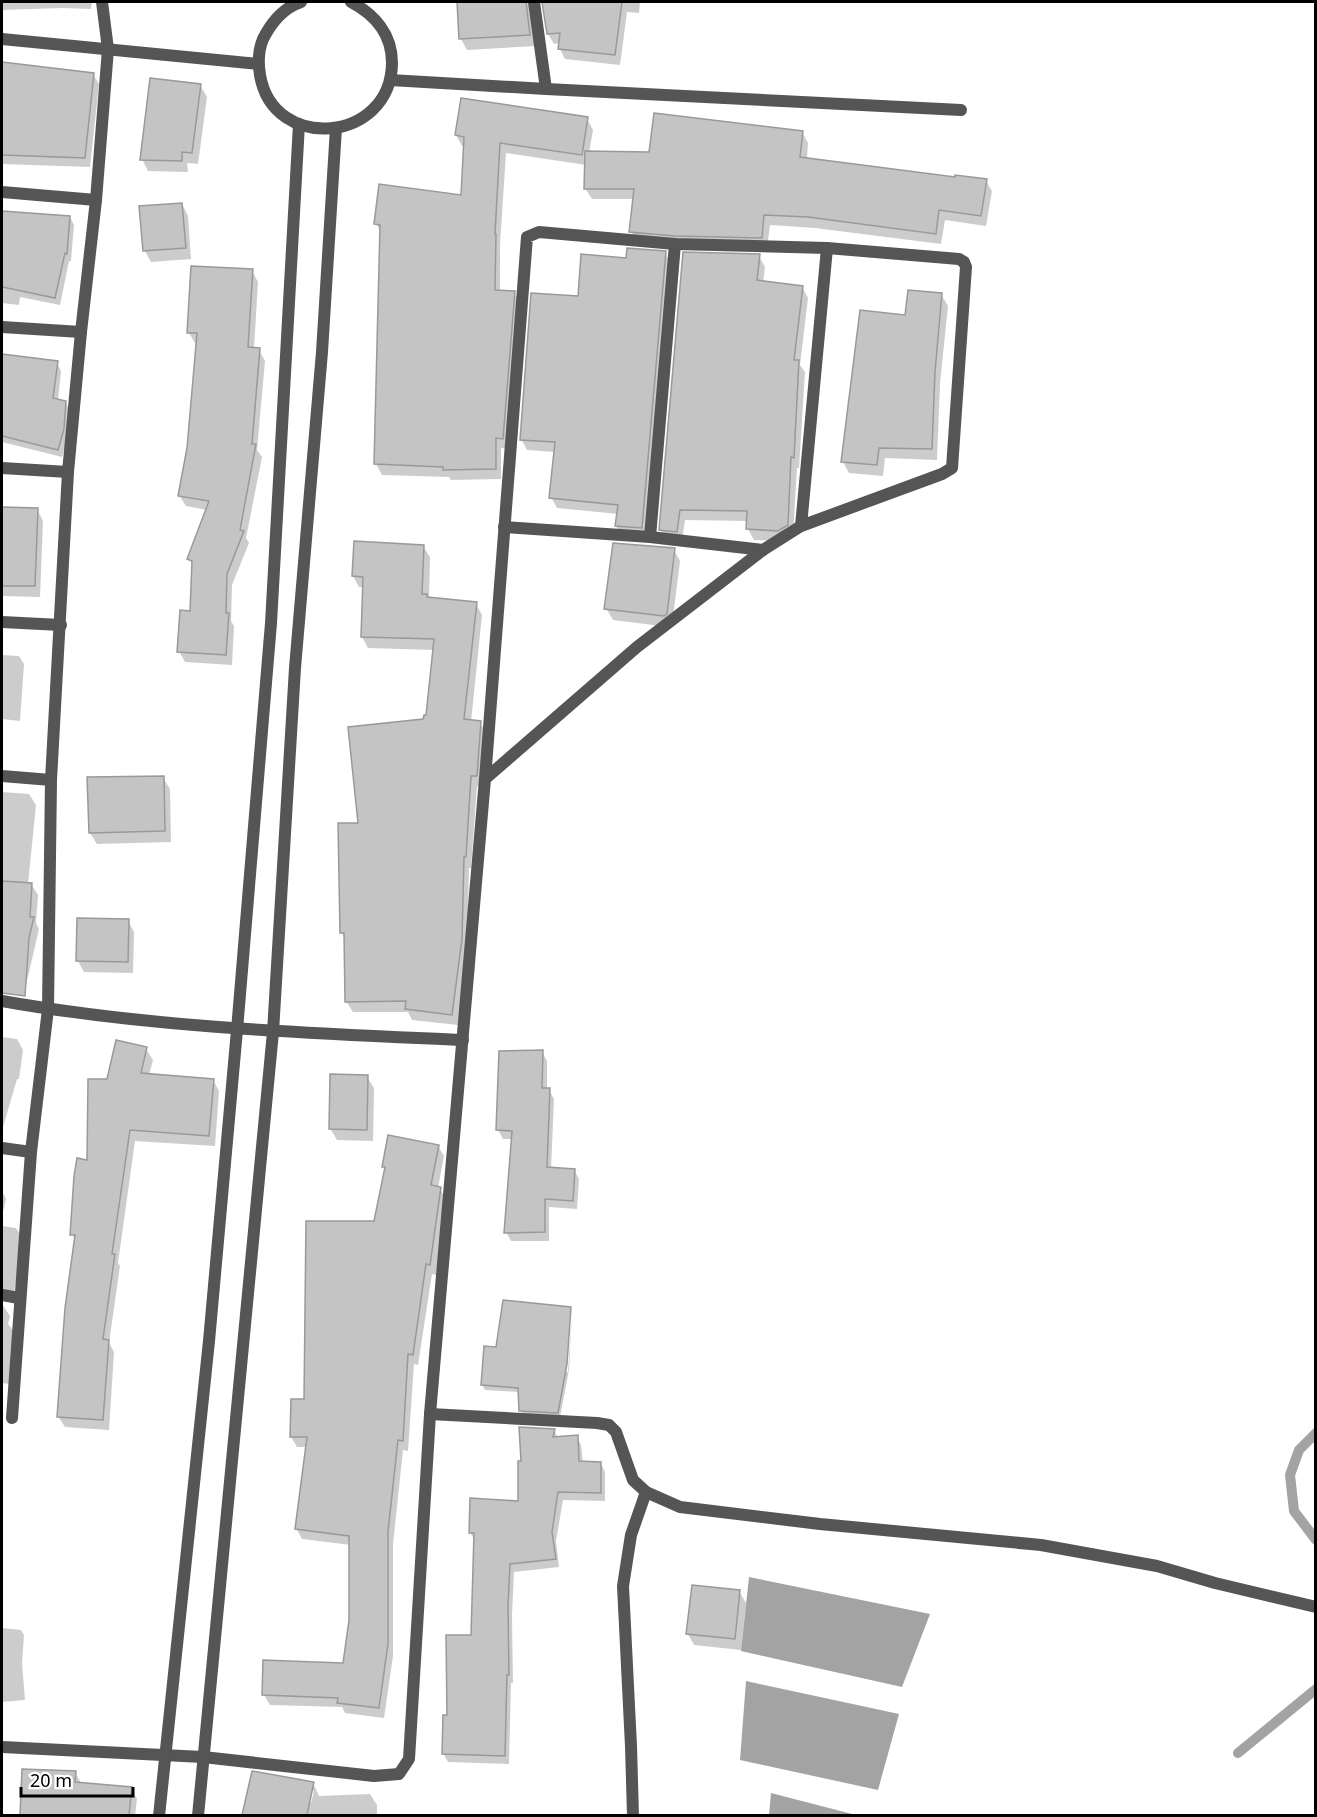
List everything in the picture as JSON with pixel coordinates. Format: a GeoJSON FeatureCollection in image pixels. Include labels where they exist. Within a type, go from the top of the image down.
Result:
{"type":"FeatureCollection","features":[{"type":"Feature","properties":{"kind":"street"},"geometry":{"type":"LineString","coordinates":[[12,1418],[31,1152],[48,1009],[51,780],[68,472],[96,200],[108,49],[102,2]]}},
{"type":"Feature","properties":{"kind":"street"},"geometry":{"type":"LineString","coordinates":[[297,2],[280,14],[268,28],[260,45],[258,64],[261,83],[270,100],[282,114],[299,124],[318,129],[336,128],[354,123],[371,112],[383,97],[390,80],[392,61],[389,43],[381,25],[368,11],[351,2]]}},
{"type":"Feature","properties":{"kind":"street"},"geometry":{"type":"LineString","coordinates":[[534,2],[546,89]]}},
{"type":"Feature","properties":{"kind":"street"},"geometry":{"type":"LineString","coordinates":[[2,39],[258,64]]}},
{"type":"Feature","properties":{"kind":"street"},"geometry":{"type":"LineString","coordinates":[[390,80],[961,111]]}},
{"type":"Feature","properties":{"kind":"street"},"geometry":{"type":"LineString","coordinates":[[159,1815],[209,1341],[271,623],[299,124]]}},
{"type":"Feature","properties":{"kind":"street"},"geometry":{"type":"LineString","coordinates":[[198,1815],[273,1032],[295,668],[322,352],[336,128]]}},
{"type":"Feature","properties":{"kind":"street"},"geometry":{"type":"LineString","coordinates":[[2,192],[96,200]]}},
{"type":"Feature","properties":{"kind":"street"},"geometry":{"type":"LineString","coordinates":[[2,1747],[203,1757],[374,1776],[399,1774],[409,1759],[430,1414],[485,778],[527,237],[539,232],[675,244],[826,248],[959,259],[964,262],[966,267],[952,468],[942,474],[801,526],[763,550],[637,647],[485,778]]}},
{"type":"Feature","properties":{"kind":"street"},"geometry":{"type":"LineString","coordinates":[[650,537],[675,244]]}},
{"type":"Feature","properties":{"kind":"street"},"geometry":{"type":"LineString","coordinates":[[801,526],[826,248]]}},
{"type":"Feature","properties":{"kind":"street"},"geometry":{"type":"LineString","coordinates":[[2,327],[81,332]]}},
{"type":"Feature","properties":{"kind":"street"},"geometry":{"type":"LineString","coordinates":[[2,468],[68,472]]}},
{"type":"Feature","properties":{"kind":"street"},"geometry":{"type":"LineString","coordinates":[[504,526],[650,537],[763,550]]}},
{"type":"Feature","properties":{"kind":"street"},"geometry":{"type":"LineString","coordinates":[[2,622],[61,625]]}},
{"type":"Feature","properties":{"kind":"street"},"geometry":{"type":"LineString","coordinates":[[2,776],[51,780]]}},
{"type":"Feature","properties":{"kind":"street"},"geometry":{"type":"LineString","coordinates":[[2,1001],[48,1009],[237,1030],[463,1040]]}},
{"type":"Feature","properties":{"kind":"street"},"geometry":{"type":"LineString","coordinates":[[2,1148],[31,1152]]}},
{"type":"Feature","properties":{"kind":"street"},"geometry":{"type":"LineString","coordinates":[[2,1295],[19,1298]]}},
{"type":"Feature","properties":{"kind":"street"},"geometry":{"type":"LineString","coordinates":[[430,1414],[609,1425],[616,1432],[633,1480],[646,1492],[680,1507],[820,1524],[1041,1545],[1157,1566],[1215,1583],[1316,1607]]}},
{"type":"Feature","properties":{"kind":"street"},"geometry":{"type":"LineString","coordinates":[[633,1815],[623,1586],[631,1536],[646,1492]]}},
{"type":"Feature","properties":{"kind":"shaded area"},"geometry":{"type":"Polygon","coordinates":[[[749,1577],[930,1614],[902,1687],[741,1651],[749,1577]]]}},
{"type":"Feature","properties":{"kind":"shaded area"},"geometry":{"type":"Polygon","coordinates":[[[746,1681],[899,1714],[878,1790],[740,1760],[746,1681]]]}},
{"type":"Feature","properties":{"kind":"shaded area"},"geometry":{"type":"Polygon","coordinates":[[[771,1793],[856,1815],[769,1815],[771,1793]]]}},
{"type":"Feature","properties":{"kind":"building"},"geometry":{"type":"Polygon","coordinates":[[[457,2],[526,2],[530,35],[459,39],[457,2]]]}},
{"type":"Feature","properties":{"kind":"building"},"geometry":{"type":"Polygon","coordinates":[[[542,2],[622,2],[615,55],[558,49],[560,33],[547,34],[542,2]]]}},
{"type":"Feature","properties":{"kind":"building"},"geometry":{"type":"Polygon","coordinates":[[[2,62],[94,73],[85,158],[2,155],[2,62]]]}},
{"type":"Feature","properties":{"kind":"building"},"geometry":{"type":"Polygon","coordinates":[[[150,78],[201,84],[192,153],[182,152],[182,161],[140,160],[150,78]]]}},
{"type":"Feature","properties":{"kind":"building"},"geometry":{"type":"Polygon","coordinates":[[[461,98],[588,117],[582,155],[500,143],[495,234],[495,290],[515,291],[503,439],[496,438],[496,469],[443,470],[443,467],[374,464],[380,225],[374,224],[379,184],[461,195],[464,137],[455,135],[461,98]]]}},
{"type":"Feature","properties":{"kind":"building"},"geometry":{"type":"Polygon","coordinates":[[[654,113],[803,131],[800,157],[987,179],[981,216],[939,210],[936,234],[808,217],[764,215],[762,238],[675,236],[629,232],[634,189],[584,189],[585,151],[649,152],[654,113]]]}},
{"type":"Feature","properties":{"kind":"building"},"geometry":{"type":"Polygon","coordinates":[[[182,203],[186,248],[143,251],[139,206],[182,203]]]}},
{"type":"Feature","properties":{"kind":"building"},"geometry":{"type":"Polygon","coordinates":[[[2,211],[70,216],[67,254],[65,253],[55,298],[2,287],[2,211]]]}},
{"type":"Feature","properties":{"kind":"building"},"geometry":{"type":"Polygon","coordinates":[[[627,248],[666,251],[642,528],[615,526],[618,505],[549,498],[555,442],[520,440],[531,293],[578,296],[581,254],[626,258],[627,248]]]}},
{"type":"Feature","properties":{"kind":"building"},"geometry":{"type":"Polygon","coordinates":[[[683,252],[760,254],[757,280],[803,286],[794,360],[799,360],[788,525],[778,531],[746,529],[747,511],[680,510],[677,532],[659,530],[683,252]]]}},
{"type":"Feature","properties":{"kind":"building"},"geometry":{"type":"Polygon","coordinates":[[[191,266],[253,269],[248,347],[260,348],[252,444],[256,444],[240,530],[244,531],[227,574],[226,613],[229,613],[226,655],[177,652],[180,610],[190,611],[192,561],[187,559],[209,501],[178,496],[187,448],[197,333],[187,333],[191,266]]]}},
{"type":"Feature","properties":{"kind":"building"},"geometry":{"type":"Polygon","coordinates":[[[908,290],[942,293],[935,372],[932,449],[879,448],[877,465],[841,462],[860,310],[905,315],[908,290]]]}},
{"type":"Feature","properties":{"kind":"building"},"geometry":{"type":"Polygon","coordinates":[[[2,354],[58,361],[53,398],[66,401],[64,429],[58,450],[2,436],[2,354]]]}},
{"type":"Feature","properties":{"kind":"building"},"geometry":{"type":"Polygon","coordinates":[[[2,507],[38,508],[35,586],[2,586],[2,507]]]}},
{"type":"Feature","properties":{"kind":"building"},"geometry":{"type":"Polygon","coordinates":[[[354,541],[424,545],[422,594],[427,594],[427,597],[477,602],[464,719],[481,721],[477,776],[471,776],[466,857],[464,857],[462,939],[452,1015],[405,1009],[406,1001],[345,1002],[344,933],[340,933],[338,823],[358,823],[348,727],[423,719],[426,715],[434,639],[361,637],[363,577],[352,576],[354,541]]]}},
{"type":"Feature","properties":{"kind":"building"},"geometry":{"type":"Polygon","coordinates":[[[613,543],[675,548],[667,614],[664,616],[604,609],[613,543]]]}},
{"type":"Feature","properties":{"kind":"building"},"geometry":{"type":"Polygon","coordinates":[[[164,776],[165,831],[89,833],[87,777],[164,776]]]}},
{"type":"Feature","properties":{"kind":"building"},"geometry":{"type":"Polygon","coordinates":[[[2,881],[32,883],[30,917],[34,917],[29,938],[25,996],[2,993],[2,881]]]}},
{"type":"Feature","properties":{"kind":"building"},"geometry":{"type":"Polygon","coordinates":[[[77,918],[129,919],[128,962],[76,961],[77,918]]]}},
{"type":"Feature","properties":{"kind":"building"},"geometry":{"type":"Polygon","coordinates":[[[116,1040],[147,1047],[141,1073],[214,1079],[209,1136],[130,1130],[112,1254],[115,1254],[103,1339],[109,1340],[103,1420],[57,1417],[65,1308],[75,1235],[70,1235],[74,1176],[77,1158],[87,1160],[88,1079],[107,1079],[116,1040]]]}},
{"type":"Feature","properties":{"kind":"building"},"geometry":{"type":"Polygon","coordinates":[[[543,1050],[542,1088],[550,1088],[547,1167],[575,1169],[573,1201],[545,1199],[545,1232],[504,1233],[512,1131],[496,1130],[499,1051],[543,1050]]]}},
{"type":"Feature","properties":{"kind":"building"},"geometry":{"type":"Polygon","coordinates":[[[330,1074],[368,1075],[367,1130],[329,1129],[330,1074]]]}},
{"type":"Feature","properties":{"kind":"building"},"geometry":{"type":"Polygon","coordinates":[[[388,1135],[439,1145],[431,1185],[441,1187],[430,1265],[426,1264],[413,1355],[408,1354],[403,1441],[398,1440],[388,1532],[388,1644],[379,1708],[337,1703],[338,1698],[262,1695],[263,1660],[343,1663],[349,1620],[349,1536],[295,1529],[307,1437],[290,1437],[291,1399],[304,1399],[306,1221],[374,1221],[385,1167],[382,1167],[388,1135]]]}},
{"type":"Feature","properties":{"kind":"building"},"geometry":{"type":"Polygon","coordinates":[[[503,1300],[571,1307],[567,1364],[558,1413],[519,1411],[518,1388],[481,1385],[484,1346],[496,1347],[503,1300]]]}},
{"type":"Feature","properties":{"kind":"building"},"geometry":{"type":"Polygon","coordinates":[[[519,1427],[555,1429],[553,1437],[578,1435],[579,1461],[601,1462],[601,1493],[558,1492],[552,1532],[556,1559],[510,1564],[509,1675],[507,1675],[505,1756],[442,1754],[443,1715],[447,1715],[446,1635],[471,1635],[474,1533],[469,1533],[470,1498],[518,1501],[518,1461],[521,1461],[519,1427]]]}},
{"type":"Feature","properties":{"kind":"building"},"geometry":{"type":"Polygon","coordinates":[[[692,1585],[740,1590],[735,1639],[686,1634],[692,1585]]]}},
{"type":"Feature","properties":{"kind":"building"},"geometry":{"type":"Polygon","coordinates":[[[22,1769],[76,1771],[75,1782],[132,1787],[129,1815],[20,1815],[22,1769]]]}},
{"type":"Feature","properties":{"kind":"building"},"geometry":{"type":"Polygon","coordinates":[[[252,1771],[314,1782],[307,1815],[242,1815],[252,1771]]]}},
{"type":"Feature","properties":{"kind":"waterway"},"geometry":{"type":"LineString","coordinates":[[1316,1433],[1299,1450],[1290,1475],[1294,1511],[1316,1540]]}},
{"type":"Feature","properties":{"kind":"waterway"},"geometry":{"type":"LineString","coordinates":[[1238,1753],[1316,1689]]}}]}
